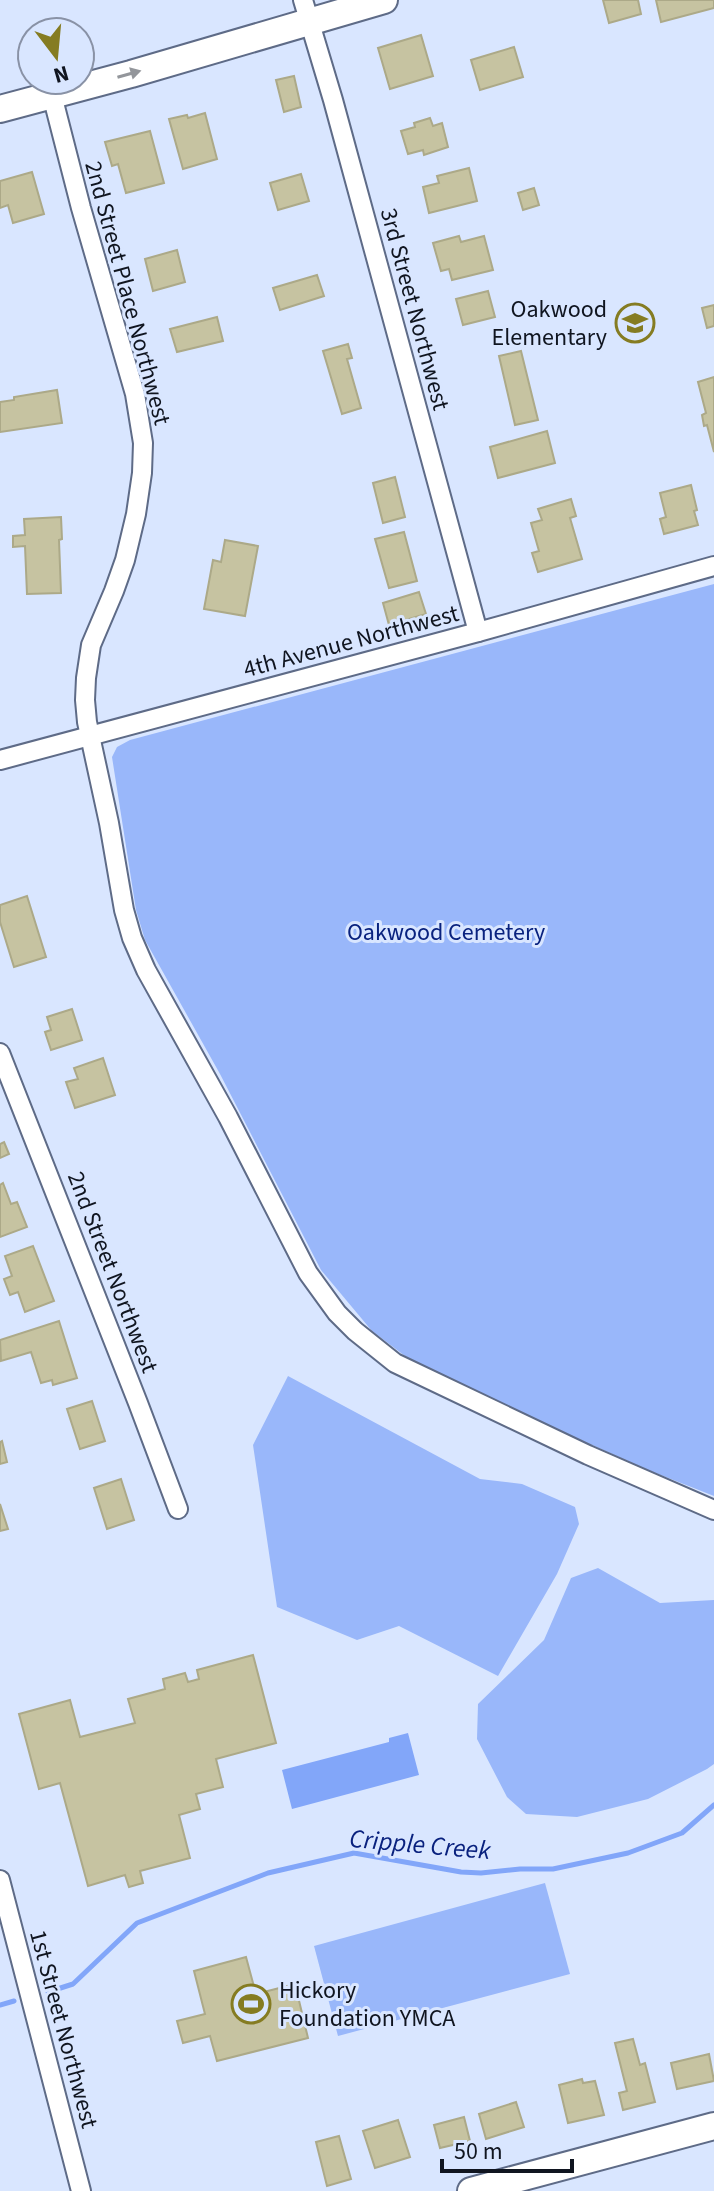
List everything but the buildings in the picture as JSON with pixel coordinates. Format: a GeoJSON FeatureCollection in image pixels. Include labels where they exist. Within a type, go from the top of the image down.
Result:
{"type":"FeatureCollection","features":[{"type":"Feature","properties":{"kind":"main road"},"geometry":{"type":"LineString","coordinates":[[96,80],[306,10],[384,0]]}},
{"type":"Feature","properties":{"kind":"main road"},"geometry":{"type":"LineString","coordinates":[[0,109],[48,96]]}},
{"type":"Feature","properties":{"kind":"main road"},"geometry":{"type":"LineString","coordinates":[[471,2191],[714,2126]]}},
{"type":"Feature","properties":{"kind":"street","name":"3rd Street Northwest"},"geometry":{"type":"LineString","coordinates":[[306,10],[478,632]]}},
{"type":"Feature","properties":{"kind":"street","name":"2nd Street Place Northwest"},"geometry":{"type":"LineString","coordinates":[[52,96],[135,394],[143,443],[136,514],[125,560],[94,634],[89,656],[85,700],[91,736]]}},
{"type":"Feature","properties":{"kind":"street","name":"4th Avenue Northwest"},"geometry":{"type":"LineString","coordinates":[[0,760],[714,566]]}},
{"type":"Feature","properties":{"kind":"street"},"geometry":{"type":"LineString","coordinates":[[91,736],[132,938],[146,970],[322,1294],[355,1331],[395,1363],[588,1455],[714,1510]]}},
{"type":"Feature","properties":{"kind":"street","name":"2nd Street Northwest"},"geometry":{"type":"LineString","coordinates":[[0,1053],[178,1509]]}},
{"type":"Feature","properties":{"kind":"street","name":"1st Street Northwest"},"geometry":{"type":"LineString","coordinates":[[0,1880],[81,2191]]}},
{"type":"Feature","properties":{"kind":"green space","name":"Oakwood Cemetery"},"geometry":{"type":"Polygon","coordinates":[[[714,584],[714,1496],[446,1380],[405,1356],[372,1331],[321,1270],[220,1074],[145,940],[136,910],[112,757],[117,747],[130,740],[714,584]]]}},
{"type":"Feature","properties":{"kind":"green space"},"geometry":{"type":"Polygon","coordinates":[[[288,1376],[480,1479],[522,1484],[575,1507],[579,1524],[557,1574],[498,1676],[399,1626],[357,1640],[277,1607],[253,1445],[288,1376]]]}},
{"type":"Feature","properties":{"kind":"green space"},"geometry":{"type":"Polygon","coordinates":[[[598,1568],[660,1603],[714,1600],[714,1764],[648,1799],[577,1817],[526,1814],[507,1797],[477,1739],[478,1704],[544,1640],[571,1578],[598,1568]]]}},
{"type":"Feature","properties":{"kind":"green space"},"geometry":{"type":"Polygon","coordinates":[[[545,1883],[570,1974],[338,2036],[314,1946],[545,1883]]]}},
{"type":"Feature","properties":{"kind":"shaded area"},"geometry":{"type":"Polygon","coordinates":[[[408,1733],[419,1775],[292,1809],[282,1770],[389,1742],[389,1738],[408,1733]]]}},
{"type":"Feature","properties":{"kind":"waterway","name":"Cripple Creek"},"geometry":{"type":"LineString","coordinates":[[48,1992],[73,1984],[137,1923],[268,1873],[354,1853],[461,1872],[553,1869],[628,1853],[682,1833],[714,1805]]}},
{"type":"Feature","properties":{"kind":"waterway","name":"Cripple Creek"},"geometry":{"type":"LineString","coordinates":[[0,2005],[14,2001]]}},
{"type":"Feature","properties":{"kind":"place","name":"Oakwood Elementary"},"geometry":{"type":"Point","coordinates":[635,323]}},
{"type":"Feature","properties":{"kind":"place","name":"Hickory Foundation YMCA"},"geometry":{"type":"Point","coordinates":[251,2004]}}]}
